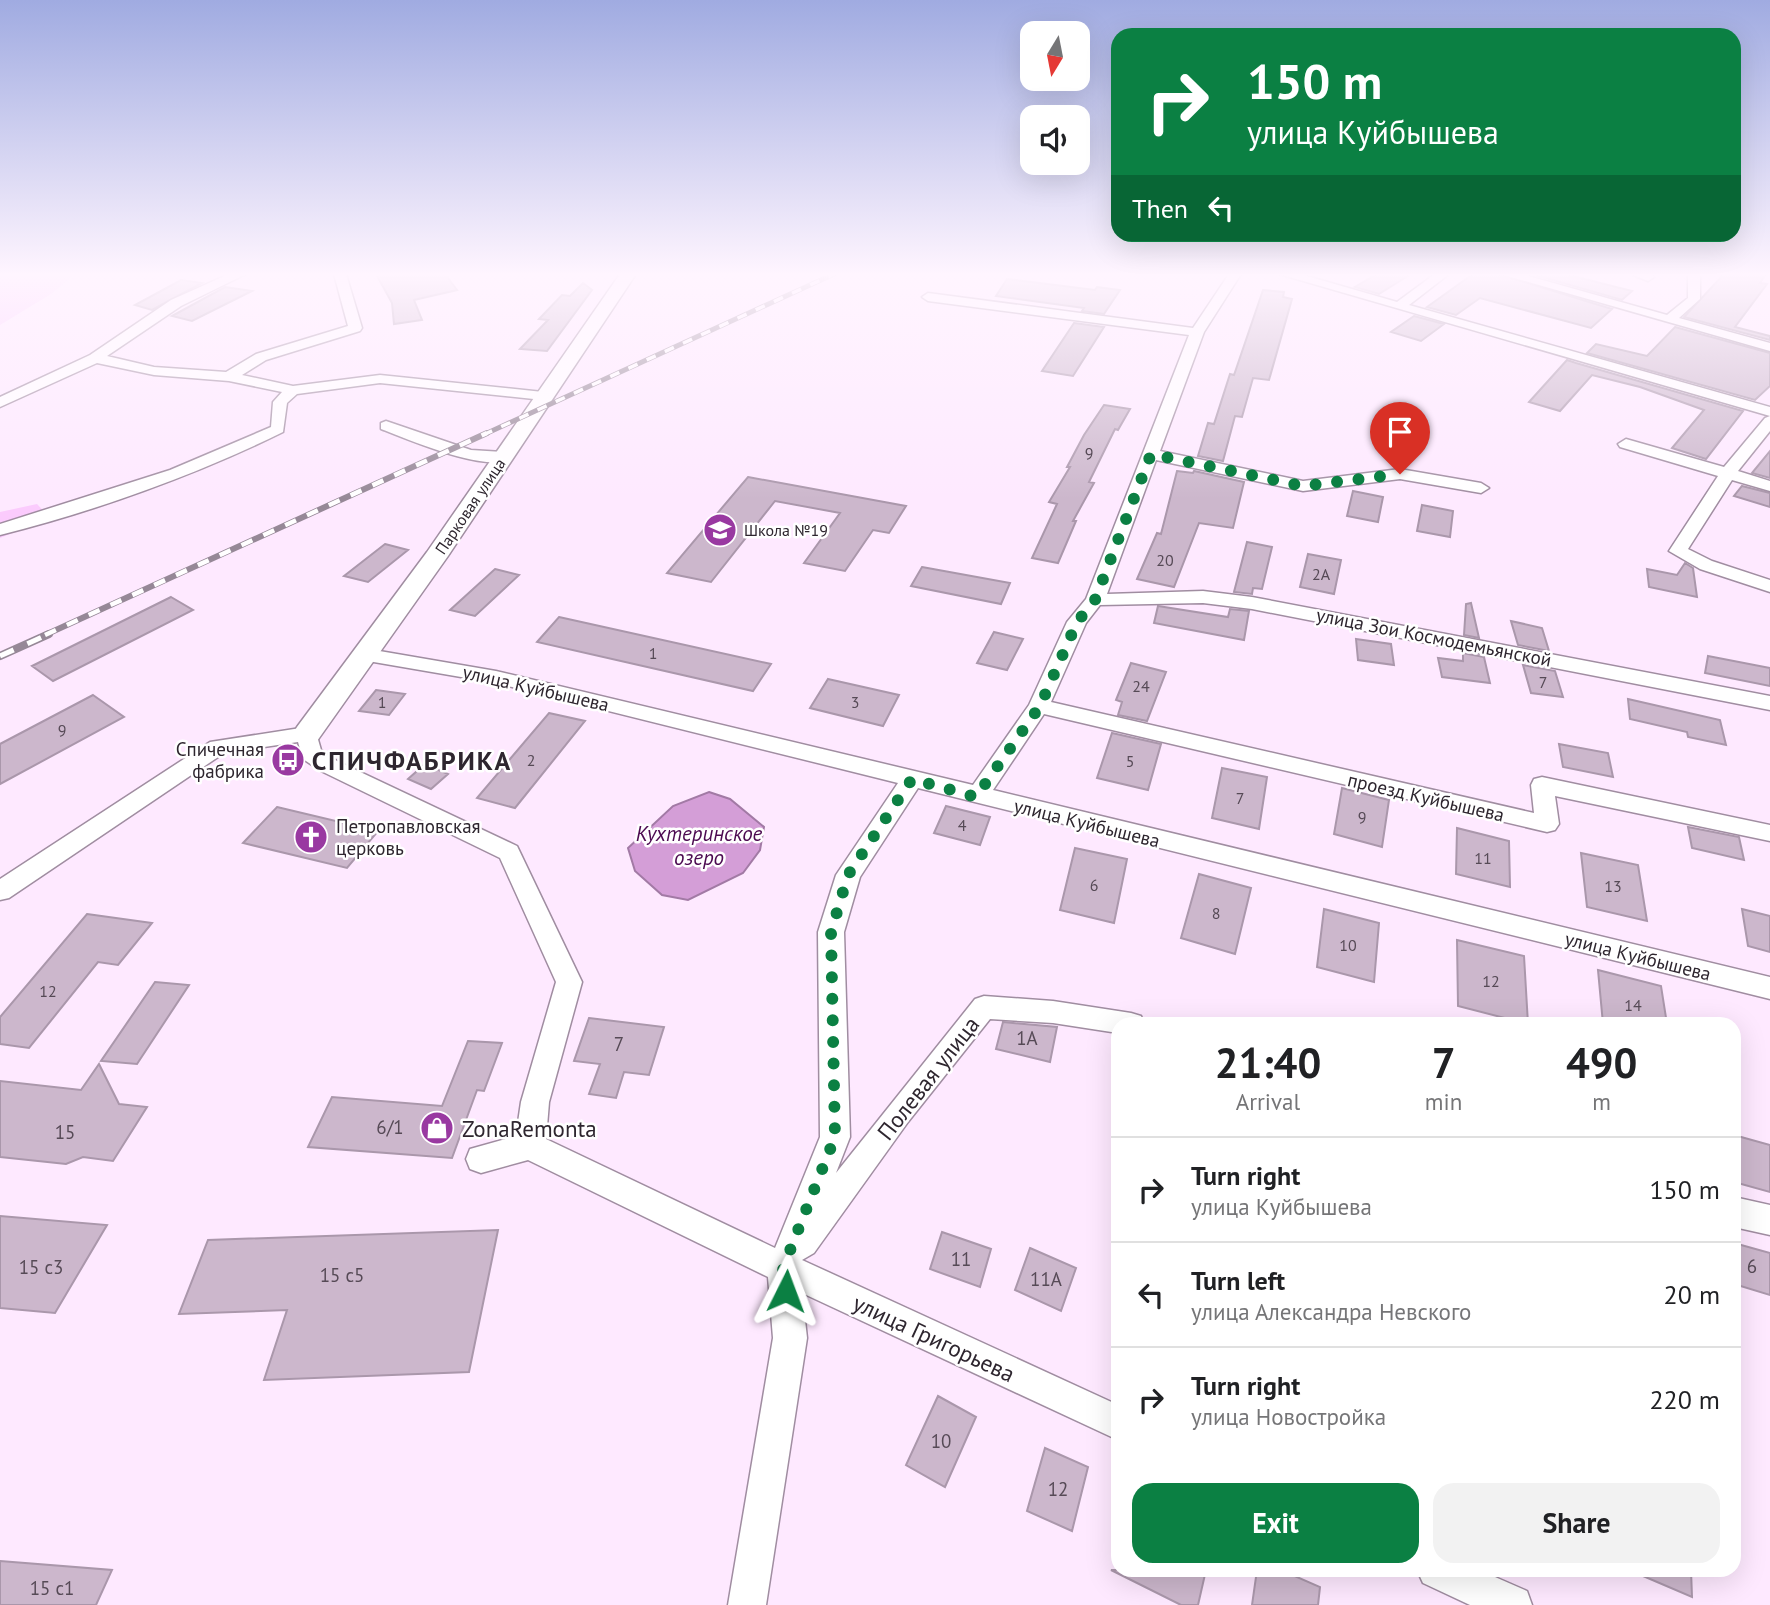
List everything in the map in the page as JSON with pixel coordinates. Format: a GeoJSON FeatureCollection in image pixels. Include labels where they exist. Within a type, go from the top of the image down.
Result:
{"type":"FeatureCollection","features":[{"type":"Feature","properties":{"kind":"street"},"geometry":{"type":"LineString","coordinates":[[0,403],[95,358],[108,349]]}},
{"type":"Feature","properties":{"kind":"street"},"geometry":{"type":"LineString","coordinates":[[229,377],[261,357],[287,349]]}},
{"type":"Feature","properties":{"kind":"street","name":"Парковая улица"},"geometry":{"type":"LineString","coordinates":[[307,734],[362,654],[436,556],[576,349]]}},
{"type":"Feature","properties":{"kind":"street"},"geometry":{"type":"LineString","coordinates":[[976,797],[1040,706],[1077,622],[1095,600],[1191,349]]}},
{"type":"Feature","properties":{"kind":"street"},"geometry":{"type":"LineString","coordinates":[[1547,349],[1770,412]]}},
{"type":"Feature","properties":{"kind":"street"},"geometry":{"type":"LineString","coordinates":[[95,358],[154,371],[229,377],[293,390],[380,379],[543,396]]}},
{"type":"Feature","properties":{"kind":"street"},"geometry":{"type":"LineString","coordinates":[[0,530],[155,482],[238,450],[278,429],[280,402],[293,390]]}},
{"type":"Feature","properties":{"kind":"street"},"geometry":{"type":"LineString","coordinates":[[1770,421],[1728,472],[1678,551],[1706,565],[1770,586]]}},
{"type":"Feature","properties":{"kind":"street"},"geometry":{"type":"LineString","coordinates":[[387,426],[469,455],[503,457]]}},
{"type":"Feature","properties":{"kind":"street"},"geometry":{"type":"LineString","coordinates":[[1626,444],[1770,486]]}},
{"type":"Feature","properties":{"kind":"street"},"geometry":{"type":"LineString","coordinates":[[1151,454],[1303,486],[1400,474],[1480,488]]}},
{"type":"Feature","properties":{"kind":"street","name":"улица Зои Космодемьянской"},"geometry":{"type":"LineString","coordinates":[[1095,600],[1203,597],[1252,603],[1770,703]]}},
{"type":"Feature","properties":{"kind":"street","name":"улица Куйбышева"},"geometry":{"type":"LineString","coordinates":[[362,654],[496,677],[976,797],[1770,988]]}},
{"type":"Feature","properties":{"kind":"street","name":"проезд Куйбышева"},"geometry":{"type":"LineString","coordinates":[[1040,706],[1548,824],[1542,785],[1770,833]]}},
{"type":"Feature","properties":{"kind":"street"},"geometry":{"type":"LineString","coordinates":[[0,891],[218,747],[307,734],[311,754],[329,766],[509,852],[569,982],[534,1102],[530,1146],[481,1159]]}},
{"type":"Feature","properties":{"kind":"street"},"geometry":{"type":"LineString","coordinates":[[747,1605],[790,1338],[783,1268],[835,1137],[831,932],[848,875],[912,779]]}},
{"type":"Feature","properties":{"kind":"street","name":"Полевая улица"},"geometry":{"type":"LineString","coordinates":[[783,1268],[898,1113],[984,1007],[1054,1012],[1111,1021]]}},
{"type":"Feature","properties":{"kind":"street","name":"улица Григорьева"},"geometry":{"type":"LineString","coordinates":[[530,1146],[783,1268],[1111,1420]]}},
{"type":"Feature","properties":{"kind":"street"},"geometry":{"type":"LineString","coordinates":[[1741,1214],[1770,1220]]}},
{"type":"Feature","properties":{"kind":"street"},"geometry":{"type":"LineString","coordinates":[[1451,1577],[1513,1605]]}},
{"type":"Feature","properties":{"kind":"shaded area"},"geometry":{"type":"Polygon","coordinates":[[[37,504],[50,518],[0,538],[0,512],[37,504]]]}},
{"type":"Feature","properties":{"kind":"water","name":"Кухтеринское озеро"},"geometry":{"type":"Polygon","coordinates":[[[709,792],[730,799],[764,827],[760,850],[743,873],[688,900],[662,895],[635,871],[628,848],[673,806],[709,792]]]}},
{"type":"Feature","properties":{"kind":"building"},"geometry":{"type":"Polygon","coordinates":[[[520,349],[549,349],[547,351],[520,349]]]}},
{"type":"Feature","properties":{"kind":"building"},"geometry":{"type":"Polygon","coordinates":[[[1057,349],[1090,349],[1073,376],[1042,371],[1057,349]]]}},
{"type":"Feature","properties":{"kind":"building"},"geometry":{"type":"Polygon","coordinates":[[[1243,349],[1278,349],[1269,380],[1253,378],[1242,417],[1235,416],[1223,461],[1198,456],[1208,423],[1214,424],[1230,374],[1234,375],[1243,349]]]}},
{"type":"Feature","properties":{"kind":"building"},"geometry":{"type":"Polygon","coordinates":[[[1591,349],[1617,349],[1647,356],[1654,349],[1755,349],[1770,353],[1770,386],[1755,400],[1587,353],[1591,349]]]}},
{"type":"Feature","properties":{"kind":"building"},"geometry":{"type":"Polygon","coordinates":[[[1567,360],[1743,411],[1706,459],[1672,448],[1704,410],[1640,387],[1592,375],[1560,411],[1529,402],[1567,360]]]}},
{"type":"Feature","properties":{"kind":"building"},"geometry":{"type":"Polygon","coordinates":[[[1104,405],[1130,409],[1118,430],[1115,429],[1089,482],[1094,483],[1073,521],[1076,521],[1058,563],[1032,558],[1057,504],[1049,502],[1070,467],[1067,467],[1084,435],[1104,405]]]}},
{"type":"Feature","properties":{"kind":"building"},"geometry":{"type":"Polygon","coordinates":[[[1770,451],[1770,478],[1752,473],[1770,451]]]}},
{"type":"Feature","properties":{"kind":"building"},"geometry":{"type":"Polygon","coordinates":[[[1177,471],[1194,471],[1244,482],[1233,528],[1199,523],[1174,587],[1137,579],[1157,533],[1161,534],[1177,471]]]}},
{"type":"Feature","properties":{"kind":"building","name":"Школа №19"},"geometry":{"type":"Polygon","coordinates":[[[748,477],[906,506],[889,533],[873,530],[845,571],[804,563],[840,513],[775,501],[711,582],[667,573],[748,477]]]}},
{"type":"Feature","properties":{"kind":"building"},"geometry":{"type":"Polygon","coordinates":[[[1742,486],[1770,493],[1770,507],[1734,496],[1742,486]]]}},
{"type":"Feature","properties":{"kind":"building"},"geometry":{"type":"Polygon","coordinates":[[[1353,491],[1383,497],[1378,522],[1347,516],[1353,491]]]}},
{"type":"Feature","properties":{"kind":"building"},"geometry":{"type":"Polygon","coordinates":[[[1422,505],[1453,511],[1450,537],[1417,531],[1422,505]]]}},
{"type":"Feature","properties":{"kind":"building"},"geometry":{"type":"Polygon","coordinates":[[[1247,542],[1272,547],[1262,589],[1253,588],[1252,594],[1234,592],[1247,542]]]}},
{"type":"Feature","properties":{"kind":"building"},"geometry":{"type":"Polygon","coordinates":[[[385,544],[408,550],[368,582],[344,576],[385,544]]]}},
{"type":"Feature","properties":{"kind":"building"},"geometry":{"type":"Polygon","coordinates":[[[1308,554],[1341,560],[1334,594],[1300,587],[1308,554]]]}},
{"type":"Feature","properties":{"kind":"building"},"geometry":{"type":"Polygon","coordinates":[[[1685,563],[1693,568],[1697,597],[1649,587],[1647,569],[1677,575],[1685,563]]]}},
{"type":"Feature","properties":{"kind":"building"},"geometry":{"type":"Polygon","coordinates":[[[922,567],[1010,583],[1001,604],[911,586],[922,567]]]}},
{"type":"Feature","properties":{"kind":"building"},"geometry":{"type":"Polygon","coordinates":[[[495,569],[519,575],[475,616],[450,610],[495,569]]]}},
{"type":"Feature","properties":{"kind":"building"},"geometry":{"type":"Polygon","coordinates":[[[171,597],[193,610],[53,681],[32,666],[171,597]]]}},
{"type":"Feature","properties":{"kind":"building"},"geometry":{"type":"Polygon","coordinates":[[[1471,603],[1479,638],[1464,635],[1466,604],[1471,603]]]}},
{"type":"Feature","properties":{"kind":"building"},"geometry":{"type":"Polygon","coordinates":[[[1158,606],[1228,617],[1230,609],[1249,611],[1244,640],[1154,623],[1158,606]]]}},
{"type":"Feature","properties":{"kind":"building"},"geometry":{"type":"Polygon","coordinates":[[[559,617],[771,664],[753,691],[537,642],[559,617]]]}},
{"type":"Feature","properties":{"kind":"building"},"geometry":{"type":"Polygon","coordinates":[[[1511,621],[1542,628],[1549,651],[1518,645],[1511,621]]]}},
{"type":"Feature","properties":{"kind":"building"},"geometry":{"type":"Polygon","coordinates":[[[994,632],[1023,639],[1007,670],[977,663],[994,632]]]}},
{"type":"Feature","properties":{"kind":"building"},"geometry":{"type":"Polygon","coordinates":[[[1356,639],[1391,644],[1394,665],[1358,660],[1356,639]]]}},
{"type":"Feature","properties":{"kind":"building"},"geometry":{"type":"Polygon","coordinates":[[[1463,653],[1484,657],[1490,683],[1442,677],[1438,658],[1463,661],[1463,653]]]}},
{"type":"Feature","properties":{"kind":"building"},"geometry":{"type":"Polygon","coordinates":[[[1708,656],[1770,668],[1770,686],[1705,673],[1708,656]]]}},
{"type":"Feature","properties":{"kind":"building"},"geometry":{"type":"Polygon","coordinates":[[[1131,663],[1166,672],[1147,721],[1118,715],[1122,702],[1116,700],[1131,663]]]}},
{"type":"Feature","properties":{"kind":"building"},"geometry":{"type":"Polygon","coordinates":[[[1523,665],[1555,671],[1563,697],[1531,693],[1523,665]]]}},
{"type":"Feature","properties":{"kind":"building"},"geometry":{"type":"Polygon","coordinates":[[[828,679],[899,695],[883,726],[810,708],[828,679]]]}},
{"type":"Feature","properties":{"kind":"building"},"geometry":{"type":"Polygon","coordinates":[[[376,690],[405,694],[389,715],[359,711],[376,690]]]}},
{"type":"Feature","properties":{"kind":"building"},"geometry":{"type":"Polygon","coordinates":[[[93,695],[124,717],[0,784],[0,744],[93,695]]]}},
{"type":"Feature","properties":{"kind":"building"},"geometry":{"type":"Polygon","coordinates":[[[1628,699],[1720,720],[1726,745],[1688,737],[1687,732],[1630,719],[1628,699]]]}},
{"type":"Feature","properties":{"kind":"building"},"geometry":{"type":"Polygon","coordinates":[[[549,713],[585,721],[515,808],[477,798],[549,713]]]}},
{"type":"Feature","properties":{"kind":"building"},"geometry":{"type":"Polygon","coordinates":[[[1112,733],[1161,744],[1148,790],[1097,778],[1112,733]]]}},
{"type":"Feature","properties":{"kind":"building"},"geometry":{"type":"Polygon","coordinates":[[[1559,744],[1608,753],[1613,777],[1563,767],[1559,744]]]}},
{"type":"Feature","properties":{"kind":"building"},"geometry":{"type":"Polygon","coordinates":[[[425,764],[448,774],[431,789],[408,779],[425,764]]]}},
{"type":"Feature","properties":{"kind":"building"},"geometry":{"type":"Polygon","coordinates":[[[1222,768],[1267,777],[1259,829],[1212,818],[1222,768]]]}},
{"type":"Feature","properties":{"kind":"building"},"geometry":{"type":"Polygon","coordinates":[[[1342,788],[1389,800],[1382,847],[1334,834],[1342,788]]]}},
{"type":"Feature","properties":{"kind":"building"},"geometry":{"type":"Polygon","coordinates":[[[946,806],[990,817],[980,845],[934,833],[946,806]]]}},
{"type":"Feature","properties":{"kind":"building","name":"Петропавловская церковь"},"geometry":{"type":"Polygon","coordinates":[[[277,807],[378,831],[347,868],[243,843],[277,807]]]}},
{"type":"Feature","properties":{"kind":"building"},"geometry":{"type":"Polygon","coordinates":[[[1688,827],[1739,837],[1744,860],[1692,848],[1688,827]]]}},
{"type":"Feature","properties":{"kind":"building"},"geometry":{"type":"Polygon","coordinates":[[[1457,828],[1509,841],[1510,887],[1456,874],[1457,828]]]}},
{"type":"Feature","properties":{"kind":"building"},"geometry":{"type":"Polygon","coordinates":[[[1075,848],[1127,859],[1114,923],[1060,910],[1075,848]]]}},
{"type":"Feature","properties":{"kind":"building"},"geometry":{"type":"Polygon","coordinates":[[[1581,853],[1638,865],[1647,921],[1587,907],[1581,853]]]}},
{"type":"Feature","properties":{"kind":"building"},"geometry":{"type":"Polygon","coordinates":[[[1199,874],[1251,888],[1235,954],[1181,938],[1199,874]]]}},
{"type":"Feature","properties":{"kind":"building"},"geometry":{"type":"Polygon","coordinates":[[[1324,909],[1379,923],[1374,982],[1317,967],[1324,909]]]}},
{"type":"Feature","properties":{"kind":"building"},"geometry":{"type":"Polygon","coordinates":[[[1742,909],[1770,916],[1770,952],[1748,946],[1742,909]]]}},
{"type":"Feature","properties":{"kind":"building"},"geometry":{"type":"Polygon","coordinates":[[[87,914],[152,923],[118,965],[98,962],[29,1048],[0,1044],[0,1017],[87,914]]]}},
{"type":"Feature","properties":{"kind":"building"},"geometry":{"type":"Polygon","coordinates":[[[1457,940],[1524,956],[1528,1017],[1501,1017],[1458,1006],[1457,940]]]}},
{"type":"Feature","properties":{"kind":"building"},"geometry":{"type":"Polygon","coordinates":[[[1598,970],[1661,986],[1666,1017],[1602,1017],[1598,970]]]}},
{"type":"Feature","properties":{"kind":"building"},"geometry":{"type":"Polygon","coordinates":[[[155,982],[189,985],[137,1064],[101,1061],[155,982]]]}},
{"type":"Feature","properties":{"kind":"building"},"geometry":{"type":"Polygon","coordinates":[[[589,1018],[664,1027],[649,1075],[624,1072],[616,1098],[589,1094],[600,1064],[574,1061],[589,1018]]]}},
{"type":"Feature","properties":{"kind":"building"},"geometry":{"type":"Polygon","coordinates":[[[1003,1022],[1057,1027],[1050,1062],[996,1049],[1003,1022]]]}},
{"type":"Feature","properties":{"kind":"building"},"geometry":{"type":"Polygon","coordinates":[[[468,1041],[502,1043],[484,1091],[477,1090],[452,1158],[308,1147],[332,1097],[442,1106],[468,1041]]]}},
{"type":"Feature","properties":{"kind":"building"},"geometry":{"type":"Polygon","coordinates":[[[99,1064],[119,1104],[147,1107],[113,1161],[83,1157],[66,1164],[0,1157],[0,1081],[81,1090],[99,1064]]]}},
{"type":"Feature","properties":{"kind":"building"},"geometry":{"type":"Polygon","coordinates":[[[1741,1137],[1770,1145],[1770,1192],[1741,1184],[1741,1137]]]}},
{"type":"Feature","properties":{"kind":"building"},"geometry":{"type":"Polygon","coordinates":[[[0,1216],[107,1225],[55,1313],[0,1308],[0,1216]]]}},
{"type":"Feature","properties":{"kind":"building"},"geometry":{"type":"Polygon","coordinates":[[[498,1230],[469,1372],[264,1380],[287,1310],[179,1314],[208,1240],[498,1230]]]}},
{"type":"Feature","properties":{"kind":"building"},"geometry":{"type":"Polygon","coordinates":[[[942,1232],[991,1249],[980,1287],[930,1269],[942,1232]]]}},
{"type":"Feature","properties":{"kind":"building"},"geometry":{"type":"Polygon","coordinates":[[[1741,1245],[1770,1253],[1770,1295],[1741,1286],[1741,1245]]]}},
{"type":"Feature","properties":{"kind":"building"},"geometry":{"type":"Polygon","coordinates":[[[1030,1248],[1076,1268],[1061,1311],[1015,1290],[1030,1248]]]}},
{"type":"Feature","properties":{"kind":"building"},"geometry":{"type":"Polygon","coordinates":[[[938,1396],[976,1417],[945,1487],[906,1465],[938,1396]]]}},
{"type":"Feature","properties":{"kind":"building"},"geometry":{"type":"Polygon","coordinates":[[[1045,1448],[1088,1467],[1072,1531],[1027,1511],[1045,1448]]]}},
{"type":"Feature","properties":{"kind":"building"},"geometry":{"type":"Polygon","coordinates":[[[0,1561],[112,1570],[96,1605],[0,1605],[0,1561]]]}},
{"type":"Feature","properties":{"kind":"building"},"geometry":{"type":"Polygon","coordinates":[[[1125,1577],[1204,1577],[1198,1605],[1181,1605],[1125,1577]]]}},
{"type":"Feature","properties":{"kind":"building"},"geometry":{"type":"Polygon","coordinates":[[[1256,1577],[1297,1577],[1320,1587],[1318,1605],[1252,1605],[1256,1577]]]}},
{"type":"Feature","properties":{"kind":"building"},"geometry":{"type":"Polygon","coordinates":[[[1645,1577],[1691,1577],[1692,1597],[1645,1577]]]}},
{"type":"Feature","properties":{"kind":"railway"},"geometry":{"type":"LineString","coordinates":[[483,435],[671,349]]}},
{"type":"Feature","properties":{"kind":"railway"},"geometry":{"type":"LineString","coordinates":[[45,635],[487,433]]}},
{"type":"Feature","properties":{"kind":"railway"},"geometry":{"type":"LineString","coordinates":[[0,656],[49,634]]}},
{"type":"Feature","properties":{"kind":"place","name":"Школа №19"},"geometry":{"type":"Point","coordinates":[720,530]}},
{"type":"Feature","properties":{"kind":"place","name":"Спичечная фабрика"},"geometry":{"type":"Point","coordinates":[288,760]}},
{"type":"Feature","properties":{"kind":"place","name":"Петропавловская церковь"},"geometry":{"type":"Point","coordinates":[311,837]}},
{"type":"Feature","properties":{"kind":"place","name":"ZonaRemonta"},"geometry":{"type":"Point","coordinates":[437,1128]}},
{"type":"Feature","properties":{"kind":"district","name":"СПИЧФАБРИКА"},"geometry":{"type":"Point","coordinates":[412,760]}},
{"type":"Feature","properties":{"kind":"route"},"geometry":{"type":"LineString","coordinates":[[786,1291],[783,1268],[835,1137],[831,932],[848,875],[912,779],[976,797],[1040,706],[1077,622],[1095,600],[1151,454],[1303,486],[1400,474]]}}]}
